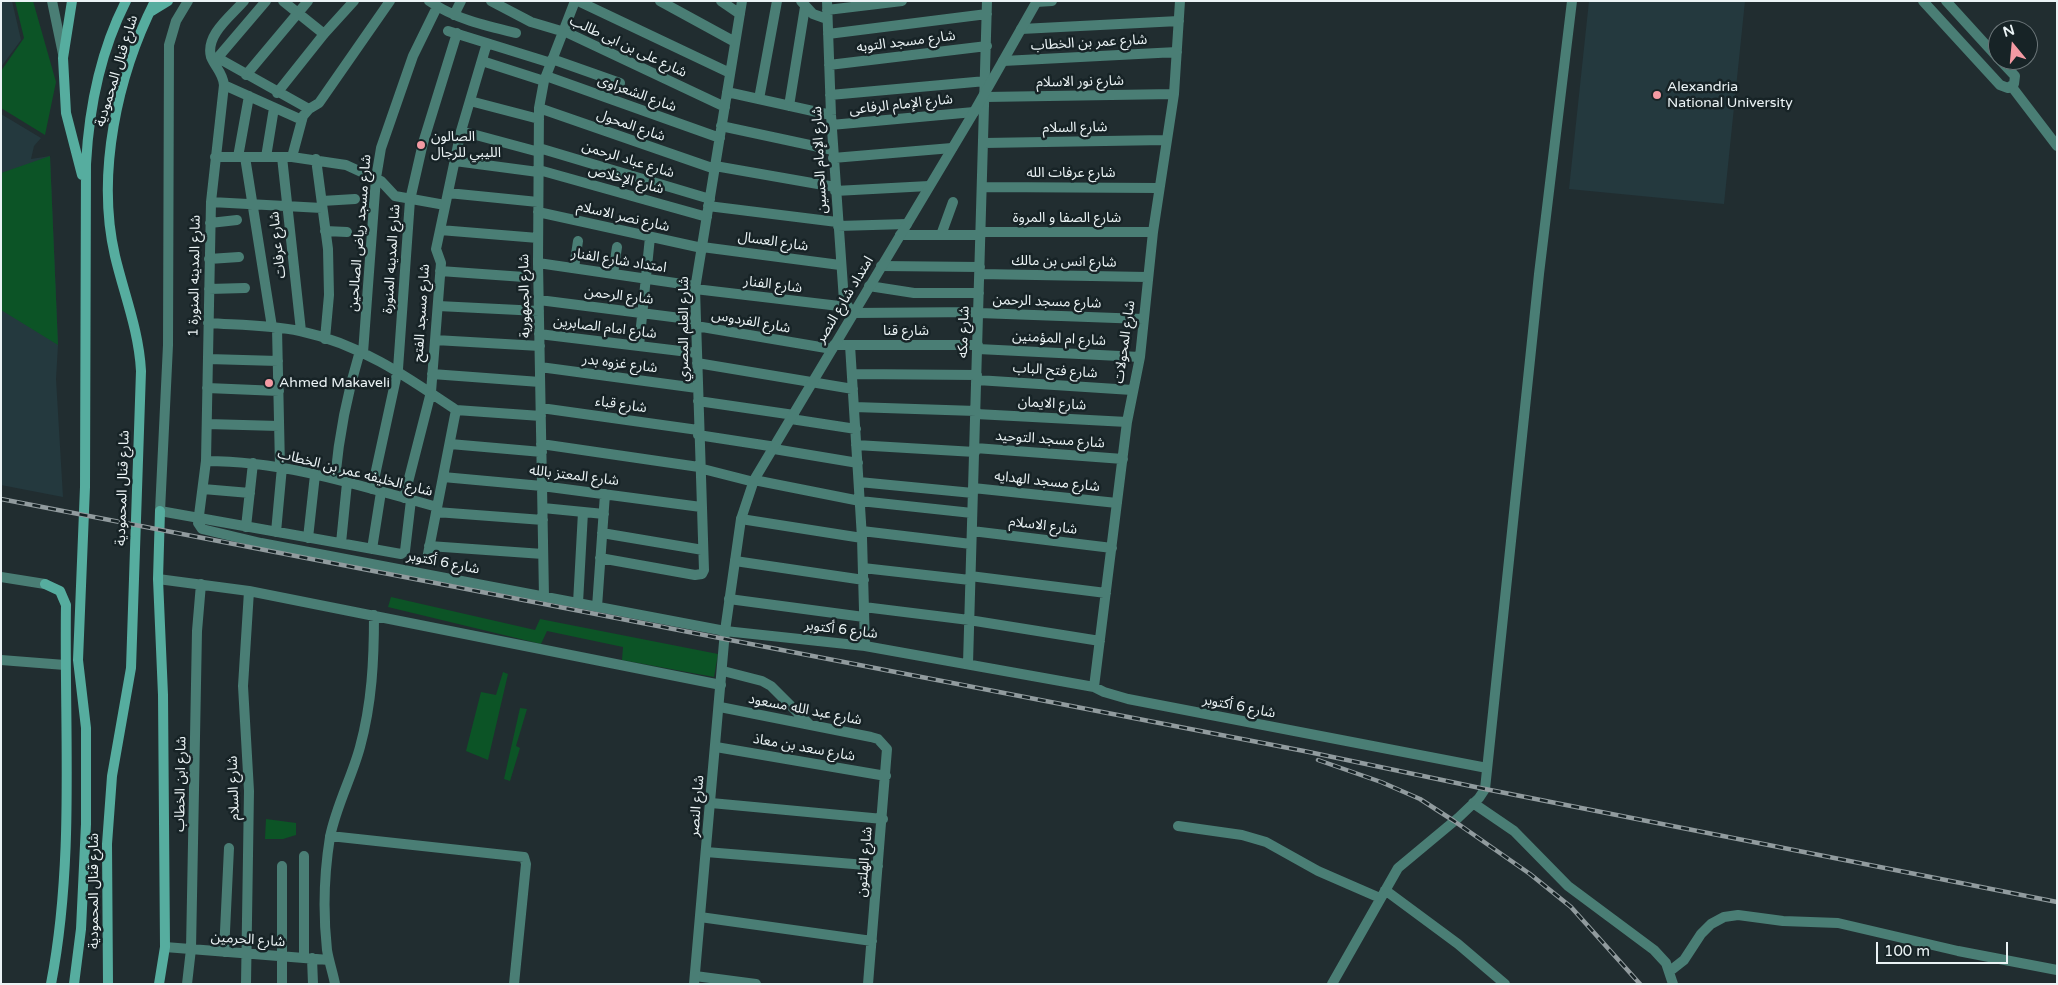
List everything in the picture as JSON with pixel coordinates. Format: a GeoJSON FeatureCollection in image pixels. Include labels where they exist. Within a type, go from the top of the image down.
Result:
{"type":"FeatureCollection","features":[{"type":"Feature","properties":{"kind":"main road"},"geometry":{"type":"LineString","coordinates":[[72,1],[63,58],[66,113],[86,187]]}},
{"type":"Feature","properties":{"kind":"main road","name":"شارع قنال المحمودية"},"geometry":{"type":"LineString","coordinates":[[74,984],[83,888],[86,728],[78,660],[85,488],[87,142],[94,96],[105,52],[126,1]]}},
{"type":"Feature","properties":{"kind":"main road","name":"شارع قنال المحمودية"},"geometry":{"type":"LineString","coordinates":[[109,983],[107,844],[112,776],[131,668],[141,371],[137,336],[112,239],[108,206],[108,170],[117,110],[149,12],[155,1]]}},
{"type":"Feature","properties":{"kind":"main road"},"geometry":{"type":"LineString","coordinates":[[149,12],[168,1]]}},
{"type":"Feature","properties":{"kind":"main road"},"geometry":{"type":"LineString","coordinates":[[159,984],[165,947],[163,695],[158,579],[160,511]]}},
{"type":"Feature","properties":{"kind":"main road","name":"شارع قنال المحمودية"},"geometry":{"type":"LineString","coordinates":[[45,584],[60,591],[65,600],[67,832],[64,887],[51,984]]}},
{"type":"Feature","properties":{"kind":"main road"},"geometry":{"type":"LineString","coordinates":[[64,887],[83,888]]}},
{"type":"Feature","properties":{"kind":"street"},"geometry":{"type":"LineString","coordinates":[[52,1],[63,58]]}},
{"type":"Feature","properties":{"kind":"street"},"geometry":{"type":"LineString","coordinates":[[188,1],[176,21],[169,45],[168,345],[160,511],[372,549]]}},
{"type":"Feature","properties":{"kind":"street"},"geometry":{"type":"LineString","coordinates":[[244,1],[211,39],[210,48],[221,72],[224,85],[302,120]]}},
{"type":"Feature","properties":{"kind":"street"},"geometry":{"type":"LineString","coordinates":[[216,60],[266,1]]}},
{"type":"Feature","properties":{"kind":"street"},"geometry":{"type":"LineString","coordinates":[[283,1],[324,34]]}},
{"type":"Feature","properties":{"kind":"street"},"geometry":{"type":"LineString","coordinates":[[246,76],[308,1]]}},
{"type":"Feature","properties":{"kind":"street"},"geometry":{"type":"LineString","coordinates":[[277,93],[324,34],[354,1]]}},
{"type":"Feature","properties":{"kind":"street"},"geometry":{"type":"LineString","coordinates":[[287,157],[302,120],[309,109],[319,103],[390,1]]}},
{"type":"Feature","properties":{"kind":"street"},"geometry":{"type":"LineString","coordinates":[[454,15],[461,1]]}},
{"type":"Feature","properties":{"kind":"street","name":"شارع على بن ابى طالب"},"geometry":{"type":"LineString","coordinates":[[491,1],[531,22],[563,32],[724,107]]}},
{"type":"Feature","properties":{"kind":"street"},"geometry":{"type":"LineString","coordinates":[[577,1],[730,73]]}},
{"type":"Feature","properties":{"kind":"street","name":"شارع الجمهورية"},"geometry":{"type":"LineString","coordinates":[[544,597],[538,278],[538,120],[545,78],[577,1]]}},
{"type":"Feature","properties":{"kind":"street"},"geometry":{"type":"LineString","coordinates":[[660,1],[735,42]]}},
{"type":"Feature","properties":{"kind":"street"},"geometry":{"type":"LineString","coordinates":[[721,1],[740,14]]}},
{"type":"Feature","properties":{"kind":"street","name":"شارع العلم المصري"},"geometry":{"type":"LineString","coordinates":[[600,558],[695,575],[702,574],[704,570],[699,467],[695,288],[742,1]]}},
{"type":"Feature","properties":{"kind":"street"},"geometry":{"type":"LineString","coordinates":[[760,99],[776,1]]}},
{"type":"Feature","properties":{"kind":"street"},"geometry":{"type":"LineString","coordinates":[[803,4],[813,14],[827,10],[902,1]]}},
{"type":"Feature","properties":{"kind":"street","name":"شارع مكه"},"geometry":{"type":"LineString","coordinates":[[968,664],[986,90],[987,1]]}},
{"type":"Feature","properties":{"kind":"street"},"geometry":{"type":"LineString","coordinates":[[1036,2],[1052,1]]}},
{"type":"Feature","properties":{"kind":"street","name":"شارع المحولات"},"geometry":{"type":"LineString","coordinates":[[1094,687],[1127,422],[1140,357],[1152,232],[1165,140],[1174,94],[1180,1]]}},
{"type":"Feature","properties":{"kind":"street"},"geometry":{"type":"LineString","coordinates":[[1332,984],[1382,894],[1404,862],[1473,803],[1484,789],[1539,274],[1572,1]]}},
{"type":"Feature","properties":{"kind":"street"},"geometry":{"type":"LineString","coordinates":[[1923,1],[2000,85],[2004,88],[2012,87]]}},
{"type":"Feature","properties":{"kind":"street"},"geometry":{"type":"LineString","coordinates":[[1946,1],[1988,47]]}},
{"type":"Feature","properties":{"kind":"street","name":"امتداد شارع النصر"},"geometry":{"type":"LineString","coordinates":[[725,631],[742,519],[754,481],[833,347],[850,310],[869,286],[900,235],[974,112],[1036,2]]}},
{"type":"Feature","properties":{"kind":"street"},"geometry":{"type":"LineString","coordinates":[[433,4],[454,15],[484,26],[516,33]]}},
{"type":"Feature","properties":{"kind":"street","name":"شارع مسجد رياض الصالحين"},"geometry":{"type":"LineString","coordinates":[[335,479],[342,418],[361,352],[376,178],[381,148],[394,106],[433,4]]}},
{"type":"Feature","properties":{"kind":"street"},"geometry":{"type":"LineString","coordinates":[[789,106],[803,4]]}},
{"type":"Feature","properties":{"kind":"street","name":"شارع الإمام الحسين"},"geometry":{"type":"LineString","coordinates":[[827,10],[831,120],[842,293],[850,310]]}},
{"type":"Feature","properties":{"kind":"street"},"geometry":{"type":"LineString","coordinates":[[828,34],[987,14]]}},
{"type":"Feature","properties":{"kind":"street"},"geometry":{"type":"LineString","coordinates":[[1021,29],[1179,21]]}},
{"type":"Feature","properties":{"kind":"street","name":"شارع المدينه المنورة"},"geometry":{"type":"LineString","coordinates":[[372,549],[376,490],[398,369],[410,200],[452,32],[487,43]]}},
{"type":"Feature","properties":{"kind":"street"},"geometry":{"type":"LineString","coordinates":[[487,43],[620,83]]}},
{"type":"Feature","properties":{"kind":"street","name":"شارع مسجد الفتح"},"geometry":{"type":"LineString","coordinates":[[372,549],[401,554],[405,551],[407,499],[431,392],[441,260],[436,249],[461,131],[487,43]]}},
{"type":"Feature","properties":{"kind":"street","name":"شارع مسجد التوبه"},"geometry":{"type":"LineString","coordinates":[[829,65],[987,46]]}},
{"type":"Feature","properties":{"kind":"street","name":"شارع عمر بن الخطاب"},"geometry":{"type":"LineString","coordinates":[[1003,61],[1177,52]]}},
{"type":"Feature","properties":{"kind":"street"},"geometry":{"type":"LineString","coordinates":[[216,60],[309,109]]}},
{"type":"Feature","properties":{"kind":"street","name":"شارع الشعراوى"},"geometry":{"type":"LineString","coordinates":[[482,62],[545,78],[720,138]]}},
{"type":"Feature","properties":{"kind":"street"},"geometry":{"type":"LineString","coordinates":[[2009,70],[2015,76],[2012,87]]}},
{"type":"Feature","properties":{"kind":"street","name":"شارع المدينه المنورة 1"},"geometry":{"type":"LineString","coordinates":[[198,518],[206,462],[210,202],[224,85]]}},
{"type":"Feature","properties":{"kind":"street"},"geometry":{"type":"LineString","coordinates":[[2012,87],[2057,146]]}},
{"type":"Feature","properties":{"kind":"street"},"geometry":{"type":"LineString","coordinates":[[830,95],[986,90]]}},
{"type":"Feature","properties":{"kind":"street","name":"شارع نور الاسلام"},"geometry":{"type":"LineString","coordinates":[[986,90],[1174,94]]}},
{"type":"Feature","properties":{"kind":"street","name":"شارع الإمام الرفاعى"},"geometry":{"type":"LineString","coordinates":[[727,92],[789,106],[831,120],[974,112]]}},
{"type":"Feature","properties":{"kind":"street"},"geometry":{"type":"LineString","coordinates":[[249,96],[242,157],[253,204],[275,328],[278,361],[281,467],[276,532]]}},
{"type":"Feature","properties":{"kind":"street"},"geometry":{"type":"LineString","coordinates":[[470,101],[538,120]]}},
{"type":"Feature","properties":{"kind":"street"},"geometry":{"type":"LineString","coordinates":[[266,157],[274,108]]}},
{"type":"Feature","properties":{"kind":"street","name":"شارع المحول"},"geometry":{"type":"LineString","coordinates":[[539,108],[715,167],[835,189],[929,186]]}},
{"type":"Feature","properties":{"kind":"street"},"geometry":{"type":"LineString","coordinates":[[722,126],[833,154],[952,148]]}},
{"type":"Feature","properties":{"kind":"street","name":"شارع عباد الرحمن"},"geometry":{"type":"LineString","coordinates":[[461,131],[539,150],[708,207]]}},
{"type":"Feature","properties":{"kind":"street","name":"شارع السلام"},"geometry":{"type":"LineString","coordinates":[[984,143],[1165,140]]}},
{"type":"Feature","properties":{"kind":"street"},"geometry":{"type":"LineString","coordinates":[[215,157],[287,157],[316,159],[346,165],[376,178],[392,195],[410,200],[445,205]]}},
{"type":"Feature","properties":{"kind":"street","name":"شارع عرفات"},"geometry":{"type":"LineString","coordinates":[[287,157],[288,206],[300,331]]}},
{"type":"Feature","properties":{"kind":"street"},"geometry":{"type":"LineString","coordinates":[[316,159],[325,231],[329,295],[325,339]]}},
{"type":"Feature","properties":{"kind":"street","name":"شارع الإخلاص"},"geometry":{"type":"LineString","coordinates":[[455,162],[538,171],[708,207]]}},
{"type":"Feature","properties":{"kind":"street","name":"شارع عرفات الله"},"geometry":{"type":"LineString","coordinates":[[983,187],[1158,188]]}},
{"type":"Feature","properties":{"kind":"street","name":"شارع نصر الاسلام"},"geometry":{"type":"LineString","coordinates":[[448,193],[538,207],[650,237],[702,247]]}},
{"type":"Feature","properties":{"kind":"street"},"geometry":{"type":"LineString","coordinates":[[210,202],[288,206],[322,204],[355,199]]}},
{"type":"Feature","properties":{"kind":"street"},"geometry":{"type":"LineString","coordinates":[[941,235],[953,202]]}},
{"type":"Feature","properties":{"kind":"street"},"geometry":{"type":"LineString","coordinates":[[708,207],[838,224],[906,224]]}},
{"type":"Feature","properties":{"kind":"street"},"geometry":{"type":"LineString","coordinates":[[210,223],[237,220]]}},
{"type":"Feature","properties":{"kind":"street"},"geometry":{"type":"LineString","coordinates":[[440,230],[538,238]]}},
{"type":"Feature","properties":{"kind":"street"},"geometry":{"type":"LineString","coordinates":[[325,231],[347,232]]}},
{"type":"Feature","properties":{"kind":"street","name":"شارع الصفا و المروة"},"geometry":{"type":"LineString","coordinates":[[900,235],[1152,232]]}},
{"type":"Feature","properties":{"kind":"street"},"geometry":{"type":"LineString","coordinates":[[638,346],[650,237]]}},
{"type":"Feature","properties":{"kind":"street"},"geometry":{"type":"LineString","coordinates":[[574,268],[578,241]]}},
{"type":"Feature","properties":{"kind":"street"},"geometry":{"type":"LineString","coordinates":[[613,274],[617,247]]}},
{"type":"Feature","properties":{"kind":"street","name":"شارع العسال"},"geometry":{"type":"LineString","coordinates":[[702,247],[840,265]]}},
{"type":"Feature","properties":{"kind":"street"},"geometry":{"type":"LineString","coordinates":[[209,259],[239,257]]}},
{"type":"Feature","properties":{"kind":"street","name":"امتداد شارع الفنار"},"geometry":{"type":"LineString","coordinates":[[538,263],[695,288]]}},
{"type":"Feature","properties":{"kind":"street","name":"شارع انس بن مالك"},"geometry":{"type":"LineString","coordinates":[[881,266],[1147,277]]}},
{"type":"Feature","properties":{"kind":"street"},"geometry":{"type":"LineString","coordinates":[[440,271],[538,278]]}},
{"type":"Feature","properties":{"kind":"street"},"geometry":{"type":"LineString","coordinates":[[869,286],[914,293],[980,292]]}},
{"type":"Feature","properties":{"kind":"street"},"geometry":{"type":"LineString","coordinates":[[209,290],[245,288]]}},
{"type":"Feature","properties":{"kind":"street","name":"شارع الفنار"},"geometry":{"type":"LineString","coordinates":[[695,288],[850,310],[979,312]]}},
{"type":"Feature","properties":{"kind":"street","name":"شارع الرحمن"},"geometry":{"type":"LineString","coordinates":[[539,300],[642,313],[696,323]]}},
{"type":"Feature","properties":{"kind":"street"},"geometry":{"type":"LineString","coordinates":[[438,306],[539,312]]}},
{"type":"Feature","properties":{"kind":"street","name":"شارع مسجد الرحمن"},"geometry":{"type":"LineString","coordinates":[[979,312],[1143,319]]}},
{"type":"Feature","properties":{"kind":"street"},"geometry":{"type":"LineString","coordinates":[[208,323],[300,331],[325,339],[361,352],[398,369],[456,410],[426,559]]}},
{"type":"Feature","properties":{"kind":"street","name":"شارع الفردوس"},"geometry":{"type":"LineString","coordinates":[[696,323],[833,347]]}},
{"type":"Feature","properties":{"kind":"street","name":"شارع امام الصابرين"},"geometry":{"type":"LineString","coordinates":[[539,334],[638,346],[812,383],[853,388]]}},
{"type":"Feature","properties":{"kind":"street"},"geometry":{"type":"LineString","coordinates":[[435,340],[540,346]]}},
{"type":"Feature","properties":{"kind":"street"},"geometry":{"type":"LineString","coordinates":[[850,345],[864,568],[865,646]]}},
{"type":"Feature","properties":{"kind":"street","name":"شارع قنا"},"geometry":{"type":"LineString","coordinates":[[833,347],[850,345],[978,347]]}},
{"type":"Feature","properties":{"kind":"street","name":"شارع ام المؤمنين"},"geometry":{"type":"LineString","coordinates":[[978,347],[1140,357]]}},
{"type":"Feature","properties":{"kind":"street"},"geometry":{"type":"LineString","coordinates":[[208,359],[278,361]]}},
{"type":"Feature","properties":{"kind":"street","name":"شارع غزوه بدر"},"geometry":{"type":"LineString","coordinates":[[540,367],[697,388]]}},
{"type":"Feature","properties":{"kind":"street"},"geometry":{"type":"LineString","coordinates":[[432,374],[540,382]]}},
{"type":"Feature","properties":{"kind":"street","name":"شارع فتح الباب"},"geometry":{"type":"LineString","coordinates":[[852,374],[977,378],[1132,390]]}},
{"type":"Feature","properties":{"kind":"street"},"geometry":{"type":"LineString","coordinates":[[207,388],[279,391]]}},
{"type":"Feature","properties":{"kind":"street"},"geometry":{"type":"LineString","coordinates":[[698,401],[856,429]]}},
{"type":"Feature","properties":{"kind":"street","name":"شارع الايمان"},"geometry":{"type":"LineString","coordinates":[[854,407],[1127,422]]}},
{"type":"Feature","properties":{"kind":"street","name":"شارع قباء"},"geometry":{"type":"LineString","coordinates":[[456,410],[541,412],[698,432],[858,463]]}},
{"type":"Feature","properties":{"kind":"street"},"geometry":{"type":"LineString","coordinates":[[207,424],[279,426]]}},
{"type":"Feature","properties":{"kind":"street"},"geometry":{"type":"LineString","coordinates":[[450,444],[542,448],[699,467],[754,481],[860,501],[972,513]]}},
{"type":"Feature","properties":{"kind":"street"},"geometry":{"type":"LineString","coordinates":[[856,445],[975,450]]}},
{"type":"Feature","properties":{"kind":"street","name":"شارع مسجد التوحيد"},"geometry":{"type":"LineString","coordinates":[[975,450],[1123,459]]}},
{"type":"Feature","properties":{"kind":"street","name":"شارع الخليفه عمر بن الخطاب"},"geometry":{"type":"LineString","coordinates":[[206,462],[253,463],[281,467],[347,482],[437,509],[543,520]]}},
{"type":"Feature","properties":{"kind":"street"},"geometry":{"type":"LineString","coordinates":[[246,526],[253,463]]}},
{"type":"Feature","properties":{"kind":"street"},"geometry":{"type":"LineString","coordinates":[[308,538],[315,475]]}},
{"type":"Feature","properties":{"kind":"street","name":"شارع المعتز بالله"},"geometry":{"type":"LineString","coordinates":[[443,477],[542,486],[701,507]]}},
{"type":"Feature","properties":{"kind":"street"},"geometry":{"type":"LineString","coordinates":[[341,543],[347,482]]}},
{"type":"Feature","properties":{"kind":"street","name":"شارع مسجد الهدايه"},"geometry":{"type":"LineString","coordinates":[[859,482],[1118,503]]}},
{"type":"Feature","properties":{"kind":"street"},"geometry":{"type":"LineString","coordinates":[[203,489],[250,493]]}},
{"type":"Feature","properties":{"kind":"street"},"geometry":{"type":"LineString","coordinates":[[596,607],[605,494]]}},
{"type":"Feature","properties":{"kind":"street"},"geometry":{"type":"LineString","coordinates":[[543,508],[604,514]]}},
{"type":"Feature","properties":{"kind":"street"},"geometry":{"type":"LineString","coordinates":[[578,603],[583,512]]}},
{"type":"Feature","properties":{"kind":"street","name":"شارع 6 أكتوبر"},"geometry":{"type":"LineString","coordinates":[[198,518],[199,526],[202,529],[261,543],[725,631],[865,646],[1094,687],[1128,699],[1487,768]]}},
{"type":"Feature","properties":{"kind":"street"},"geometry":{"type":"LineString","coordinates":[[742,519],[862,535],[972,544]]}},
{"type":"Feature","properties":{"kind":"street","name":"شارع الاسلام"},"geometry":{"type":"LineString","coordinates":[[972,531],[1112,548]]}},
{"type":"Feature","properties":{"kind":"street"},"geometry":{"type":"LineString","coordinates":[[602,533],[703,550]]}},
{"type":"Feature","properties":{"kind":"street"},"geometry":{"type":"LineString","coordinates":[[429,546],[544,554]]}},
{"type":"Feature","properties":{"kind":"street"},"geometry":{"type":"LineString","coordinates":[[735,562],[864,580]]}},
{"type":"Feature","properties":{"kind":"street"},"geometry":{"type":"LineString","coordinates":[[864,568],[1106,593]]}},
{"type":"Feature","properties":{"kind":"street"},"geometry":{"type":"LineString","coordinates":[[1,577],[45,584]]}},
{"type":"Feature","properties":{"kind":"street"},"geometry":{"type":"LineString","coordinates":[[158,579],[249,591],[721,685]]}},
{"type":"Feature","properties":{"kind":"street","name":"شارع ابن الخطاب"},"geometry":{"type":"LineString","coordinates":[[187,984],[191,949],[196,631],[201,584]]}},
{"type":"Feature","properties":{"kind":"street","name":"شارع السلام"},"geometry":{"type":"LineString","coordinates":[[246,984],[249,791],[243,686],[249,591]]}},
{"type":"Feature","properties":{"kind":"street"},"geometry":{"type":"LineString","coordinates":[[729,599],[969,620],[1100,641]]}},
{"type":"Feature","properties":{"kind":"street"},"geometry":{"type":"LineString","coordinates":[[335,984],[329,960],[325,894],[330,836],[360,747],[367,714],[374,668],[374,615]]}},
{"type":"Feature","properties":{"kind":"street","name":"شارع النصر"},"geometry":{"type":"LineString","coordinates":[[695,980],[720,707],[725,631]]}},
{"type":"Feature","properties":{"kind":"street"},"geometry":{"type":"LineString","coordinates":[[1,660],[65,665]]}},
{"type":"Feature","properties":{"kind":"street"},"geometry":{"type":"LineString","coordinates":[[722,671],[762,681],[771,686],[810,725]]}},
{"type":"Feature","properties":{"kind":"street","name":"شارع عبد الله مسعود"},"geometry":{"type":"LineString","coordinates":[[720,707],[871,737],[884,744]]}},
{"type":"Feature","properties":{"kind":"street","name":"شارع الهلتون"},"geometry":{"type":"LineString","coordinates":[[868,984],[888,756],[884,744]]}},
{"type":"Feature","properties":{"kind":"street","name":"شارع سعد بن معاذ"},"geometry":{"type":"LineString","coordinates":[[716,747],[886,776]]}},
{"type":"Feature","properties":{"kind":"street"},"geometry":{"type":"LineString","coordinates":[[711,803],[883,819]]}},
{"type":"Feature","properties":{"kind":"street"},"geometry":{"type":"LineString","coordinates":[[1473,803],[1514,832],[1568,886],[1654,950],[1670,971],[1673,984]]}},
{"type":"Feature","properties":{"kind":"street"},"geometry":{"type":"LineString","coordinates":[[1178,826],[1242,836],[1266,842],[1318,871],[1382,894],[1458,944],[1506,984]]}},
{"type":"Feature","properties":{"kind":"street"},"geometry":{"type":"LineString","coordinates":[[330,836],[517,854],[524,857],[526,864],[514,984]]}},
{"type":"Feature","properties":{"kind":"street"},"geometry":{"type":"LineString","coordinates":[[224,952],[229,848]]}},
{"type":"Feature","properties":{"kind":"street"},"geometry":{"type":"LineString","coordinates":[[706,852],[878,866]]}},
{"type":"Feature","properties":{"kind":"street"},"geometry":{"type":"LineString","coordinates":[[304,856],[308,958],[313,984]]}},
{"type":"Feature","properties":{"kind":"street"},"geometry":{"type":"LineString","coordinates":[[282,866],[282,984]]}},
{"type":"Feature","properties":{"kind":"street"},"geometry":{"type":"LineString","coordinates":[[1670,971],[1684,960],[1701,934],[1711,924],[1724,917],[1738,915],[1783,921],[1838,924],[1958,951],[2057,970]]}},
{"type":"Feature","properties":{"kind":"street"},"geometry":{"type":"LineString","coordinates":[[700,917],[872,942]]}},
{"type":"Feature","properties":{"kind":"street","name":"شارع الحرمين"},"geometry":{"type":"LineString","coordinates":[[165,947],[329,960]]}},
{"type":"Feature","properties":{"kind":"street"},"geometry":{"type":"LineString","coordinates":[[695,980],[756,984]]}},
{"type":"Feature","properties":{"kind":"shaded area"},"geometry":{"type":"Polygon","coordinates":[[[1,1],[12,1],[21,40],[1,67],[1,1]]]}},
{"type":"Feature","properties":{"kind":"shaded area","name":"Alexandria National University"},"geometry":{"type":"Polygon","coordinates":[[[1589,1],[1745,1],[1724,204],[1569,189],[1589,1]]]}},
{"type":"Feature","properties":{"kind":"shaded area"},"geometry":{"type":"Polygon","coordinates":[[[1,114],[41,138],[34,146],[31,159],[50,156],[58,345],[56,379],[63,497],[1,485],[1,114]]]}},
{"type":"Feature","properties":{"kind":"green space"},"geometry":{"type":"Polygon","coordinates":[[[15,1],[33,1],[56,82],[45,135],[1,108],[1,71],[24,38],[15,1]]]}},
{"type":"Feature","properties":{"kind":"green space"},"geometry":{"type":"Polygon","coordinates":[[[50,156],[58,345],[1,310],[1,173],[50,156]]]}},
{"type":"Feature","properties":{"kind":"green space"},"geometry":{"type":"Polygon","coordinates":[[[391,597],[535,630],[540,619],[718,654],[714,677],[622,660],[623,647],[547,631],[541,644],[388,607],[391,597]]]}},
{"type":"Feature","properties":{"kind":"green space"},"geometry":{"type":"Polygon","coordinates":[[[503,672],[508,674],[488,760],[466,751],[481,692],[496,695],[503,672]]]}},
{"type":"Feature","properties":{"kind":"green space"},"geometry":{"type":"Polygon","coordinates":[[[520,708],[527,709],[516,746],[520,748],[510,781],[504,779],[520,708]]]}},
{"type":"Feature","properties":{"kind":"green space"},"geometry":{"type":"Polygon","coordinates":[[[266,819],[296,823],[296,835],[283,839],[265,839],[266,819]]]}},
{"type":"Feature","properties":{"kind":"railway"},"geometry":{"type":"LineString","coordinates":[[1,499],[1304,751],[1485,789],[2057,902]]}},
{"type":"Feature","properties":{"kind":"railway"},"geometry":{"type":"LineString","coordinates":[[1318,760],[1381,782],[1420,799],[1454,821],[1530,874],[1571,907],[1640,984]]}},
{"type":"Feature","properties":{"kind":"place","name":"Alexandria National University"},"geometry":{"type":"Point","coordinates":[1657,95]}},
{"type":"Feature","properties":{"kind":"place","name":"الصالون الليبي للرجال"},"geometry":{"type":"Point","coordinates":[421,145]}},
{"type":"Feature","properties":{"kind":"place","name":"Ahmed Makaveli"},"geometry":{"type":"Point","coordinates":[269,383]}}]}
